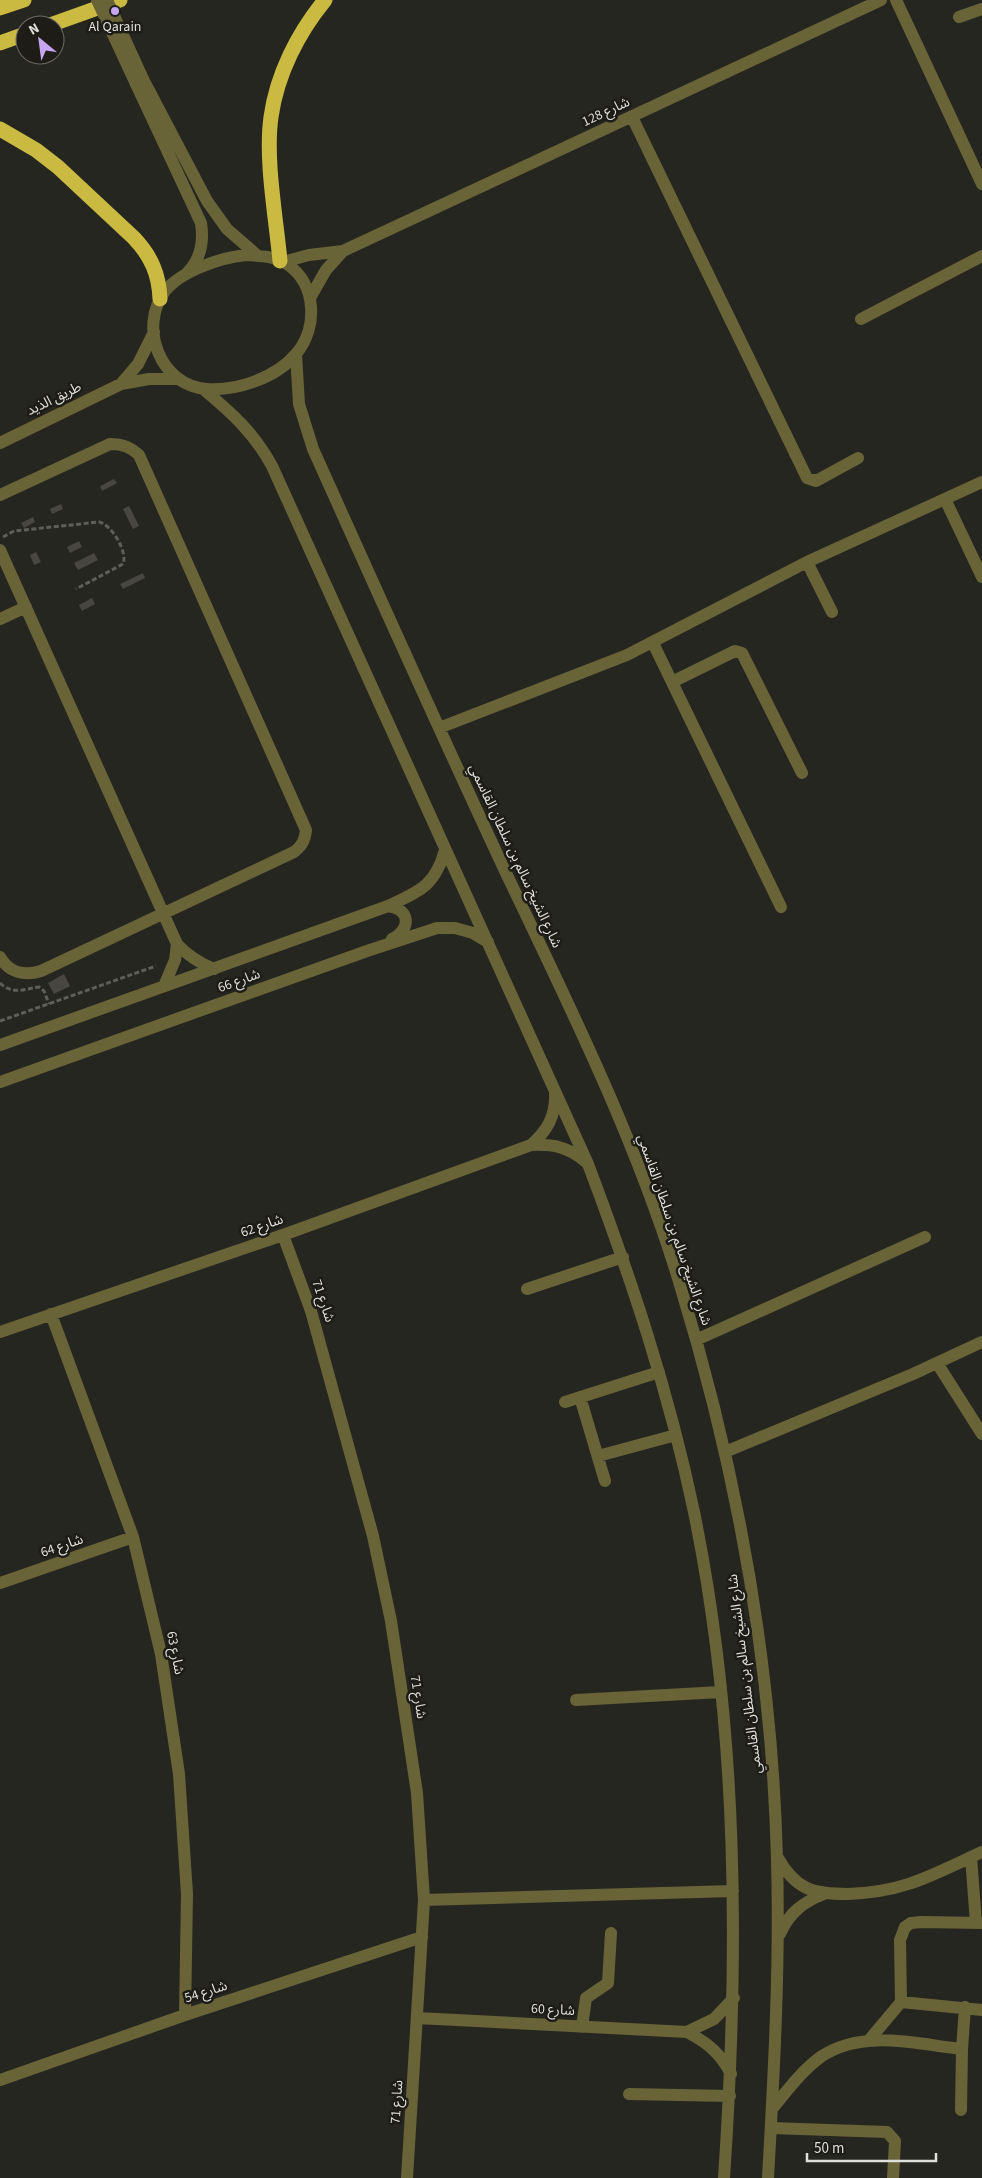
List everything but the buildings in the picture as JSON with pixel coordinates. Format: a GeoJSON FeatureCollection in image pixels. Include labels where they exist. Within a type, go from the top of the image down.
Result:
{"type":"FeatureCollection","features":[{"type":"Feature","properties":{"kind":"highway"},"geometry":{"type":"LineString","coordinates":[[0,8],[24,0]]}},
{"type":"Feature","properties":{"kind":"highway"},"geometry":{"type":"LineString","coordinates":[[65,20],[120,0]]}},
{"type":"Feature","properties":{"kind":"highway"},"geometry":{"type":"LineString","coordinates":[[282,262],[270,155],[271,117],[280,81],[294,47],[312,15],[325,0]]}},
{"type":"Feature","properties":{"kind":"highway"},"geometry":{"type":"LineString","coordinates":[[0,43],[15,38]]}},
{"type":"Feature","properties":{"kind":"highway"},"geometry":{"type":"LineString","coordinates":[[0,129],[36,150],[58,167],[138,243],[155,270],[159,283],[160,299]]}},
{"type":"Feature","properties":{"kind":"street"},"geometry":{"type":"LineString","coordinates":[[97,0],[140,82],[207,201],[227,229],[258,256]]}},
{"type":"Feature","properties":{"kind":"street"},"geometry":{"type":"LineString","coordinates":[[106,0],[201,223],[200,253],[184,276]]}},
{"type":"Feature","properties":{"kind":"street","name":"شارع 128"},"geometry":{"type":"LineString","coordinates":[[282,262],[309,255],[343,252],[881,0]]}},
{"type":"Feature","properties":{"kind":"street"},"geometry":{"type":"LineString","coordinates":[[896,0],[982,184]]}},
{"type":"Feature","properties":{"kind":"street"},"geometry":{"type":"LineString","coordinates":[[959,17],[982,9]]}},
{"type":"Feature","properties":{"kind":"street"},"geometry":{"type":"LineString","coordinates":[[632,117],[807,478],[816,481],[858,458]]}},
{"type":"Feature","properties":{"kind":"street","name":"شارع 128"},"geometry":{"type":"LineString","coordinates":[[310,298],[326,270],[343,252]]}},
{"type":"Feature","properties":{"kind":"street"},"geometry":{"type":"LineString","coordinates":[[235,256],[258,256],[282,262],[302,278],[312,309],[308,332],[296,354],[286,364],[262,378],[230,387],[203,389],[178,380],[163,364],[158,353],[154,332],[155,315],[160,299],[174,282],[184,276],[235,256]]}},
{"type":"Feature","properties":{"kind":"street"},"geometry":{"type":"LineString","coordinates":[[860,319],[982,256]]}},
{"type":"Feature","properties":{"kind":"street","name":"طريق الذيد"},"geometry":{"type":"LineString","coordinates":[[121,384],[138,364],[154,332]]}},
{"type":"Feature","properties":{"kind":"street","name":"شارع الشيخ سالم بن سلطان القاسمي"},"geometry":{"type":"LineString","coordinates":[[296,354],[300,404],[313,449],[438,728],[618,1115],[650,1197],[679,1281],[725,1452],[755,1612],[766,1702],[777,1855],[778,1937],[768,2178]]}},
{"type":"Feature","properties":{"kind":"street","name":"طريق الذيد"},"geometry":{"type":"LineString","coordinates":[[0,442],[121,384],[149,379],[178,380]]}},
{"type":"Feature","properties":{"kind":"street","name":"شارع الشيخ سالم بن سلطان القاسمي"},"geometry":{"type":"LineString","coordinates":[[203,389],[247,428],[261,446],[272,466],[588,1164],[623,1257],[659,1372],[694,1513],[708,1594],[721,1692],[728,1766],[734,1891],[734,1998],[724,2178]]}},
{"type":"Feature","properties":{"kind":"street"},"geometry":{"type":"LineString","coordinates":[[0,495],[110,444],[121,444],[131,448],[139,455],[306,830],[305,839],[301,847],[294,852],[31,974],[11,970],[0,957]]}},
{"type":"Feature","properties":{"kind":"street"},"geometry":{"type":"LineString","coordinates":[[438,728],[602,666],[653,643],[807,562],[982,482]]}},
{"type":"Feature","properties":{"kind":"street"},"geometry":{"type":"LineString","coordinates":[[945,499],[982,577]]}},
{"type":"Feature","properties":{"kind":"street"},"geometry":{"type":"LineString","coordinates":[[0,550],[177,944],[194,959],[214,969]]}},
{"type":"Feature","properties":{"kind":"street"},"geometry":{"type":"LineString","coordinates":[[807,562],[832,612]]}},
{"type":"Feature","properties":{"kind":"street"},"geometry":{"type":"LineString","coordinates":[[0,620],[26,607]]}},
{"type":"Feature","properties":{"kind":"street"},"geometry":{"type":"LineString","coordinates":[[653,643],[781,907]]}},
{"type":"Feature","properties":{"kind":"street"},"geometry":{"type":"LineString","coordinates":[[672,682],[735,651],[742,654],[802,773]]}},
{"type":"Feature","properties":{"kind":"street","name":"شارع 66"},"geometry":{"type":"LineString","coordinates":[[0,1045],[388,906],[426,886],[435,876],[445,850]]}},
{"type":"Feature","properties":{"kind":"street"},"geometry":{"type":"LineString","coordinates":[[367,951],[397,937],[406,925],[402,911],[396,907],[388,906]]}},
{"type":"Feature","properties":{"kind":"street","name":"شارع 66"},"geometry":{"type":"LineString","coordinates":[[0,1082],[367,951],[437,928],[455,928],[473,933],[488,942]]}},
{"type":"Feature","properties":{"kind":"street"},"geometry":{"type":"LineString","coordinates":[[164,986],[175,960],[177,944]]}},
{"type":"Feature","properties":{"kind":"street","name":"شارع 62"},"geometry":{"type":"LineString","coordinates":[[531,1145],[543,1134],[552,1120],[556,1104],[554,1087]]}},
{"type":"Feature","properties":{"kind":"street","name":"شارع 62"},"geometry":{"type":"LineString","coordinates":[[0,1332],[283,1235],[531,1145],[547,1144],[562,1147],[576,1154],[588,1164]]}},
{"type":"Feature","properties":{"kind":"street","name":"شارع 71"},"geometry":{"type":"LineString","coordinates":[[283,1235],[311,1311],[373,1536],[391,1621],[417,1793],[424,1900],[407,2178]]}},
{"type":"Feature","properties":{"kind":"street"},"geometry":{"type":"LineString","coordinates":[[696,1340],[925,1237]]}},
{"type":"Feature","properties":{"kind":"street"},"geometry":{"type":"LineString","coordinates":[[527,1289],[623,1257]]}},
{"type":"Feature","properties":{"kind":"street","name":"شارع 63"},"geometry":{"type":"LineString","coordinates":[[51,1314],[133,1537],[161,1654],[179,1774],[187,1894],[185,2015]]}},
{"type":"Feature","properties":{"kind":"street"},"geometry":{"type":"LineString","coordinates":[[725,1452],[820,1414],[982,1342]]}},
{"type":"Feature","properties":{"kind":"street"},"geometry":{"type":"LineString","coordinates":[[937,1362],[982,1434]]}},
{"type":"Feature","properties":{"kind":"street"},"geometry":{"type":"LineString","coordinates":[[565,1402],[659,1372]]}},
{"type":"Feature","properties":{"kind":"street"},"geometry":{"type":"LineString","coordinates":[[580,1397],[605,1481]]}},
{"type":"Feature","properties":{"kind":"street"},"geometry":{"type":"LineString","coordinates":[[598,1456],[676,1435]]}},
{"type":"Feature","properties":{"kind":"street","name":"شارع 64"},"geometry":{"type":"LineString","coordinates":[[0,1583],[133,1537]]}},
{"type":"Feature","properties":{"kind":"street"},"geometry":{"type":"LineString","coordinates":[[576,1700],[721,1692]]}},
{"type":"Feature","properties":{"kind":"street"},"geometry":{"type":"LineString","coordinates":[[777,1855],[795,1881],[809,1890],[824,1894],[865,1893],[899,1888],[915,1883],[976,1854],[979,1923],[921,1922],[905,1926],[900,1940],[901,2002],[870,2039]]}},
{"type":"Feature","properties":{"kind":"street"},"geometry":{"type":"LineString","coordinates":[[424,1900],[734,1891]]}},
{"type":"Feature","properties":{"kind":"street"},"geometry":{"type":"LineString","coordinates":[[778,1937],[785,1922],[796,1910],[809,1900],[824,1894]]}},
{"type":"Feature","properties":{"kind":"street"},"geometry":{"type":"LineString","coordinates":[[582,2027],[586,1998],[606,1986],[610,1979],[611,1933]]}},
{"type":"Feature","properties":{"kind":"street","name":"شارع 54"},"geometry":{"type":"LineString","coordinates":[[0,2080],[185,2015],[422,1937]]}},
{"type":"Feature","properties":{"kind":"street","name":"شارع 60"},"geometry":{"type":"LineString","coordinates":[[417,2018],[687,2032],[714,2019],[734,1998]]}},
{"type":"Feature","properties":{"kind":"street"},"geometry":{"type":"LineString","coordinates":[[901,2002],[982,2010]]}},
{"type":"Feature","properties":{"kind":"street"},"geometry":{"type":"LineString","coordinates":[[961,2110],[965,2007]]}},
{"type":"Feature","properties":{"kind":"street","name":"شارع 60"},"geometry":{"type":"LineString","coordinates":[[687,2032],[714,2049],[724,2062],[731,2076]]}},
{"type":"Feature","properties":{"kind":"street"},"geometry":{"type":"LineString","coordinates":[[772,2109],[798,2078],[822,2056],[842,2046],[870,2039],[962,2049]]}},
{"type":"Feature","properties":{"kind":"street"},"geometry":{"type":"LineString","coordinates":[[630,2094],[730,2096]]}},
{"type":"Feature","properties":{"kind":"street"},"geometry":{"type":"LineString","coordinates":[[770,2128],[887,2132],[895,2141],[894,2178]]}},
{"type":"Feature","properties":{"kind":"path"},"geometry":{"type":"LineString","coordinates":[[0,538],[14,531],[99,522],[105,523],[113,531],[125,556],[123,564],[76,589]]}},
{"type":"Feature","properties":{"kind":"path"},"geometry":{"type":"LineString","coordinates":[[0,1021],[175,960]]}},
{"type":"Feature","properties":{"kind":"path"},"geometry":{"type":"LineString","coordinates":[[0,983],[9,989],[17,991],[39,987],[44,992],[49,1004]]}},
{"type":"Feature","properties":{"kind":"place","name":"Al Qarain"},"geometry":{"type":"Point","coordinates":[115,11]}}]}
